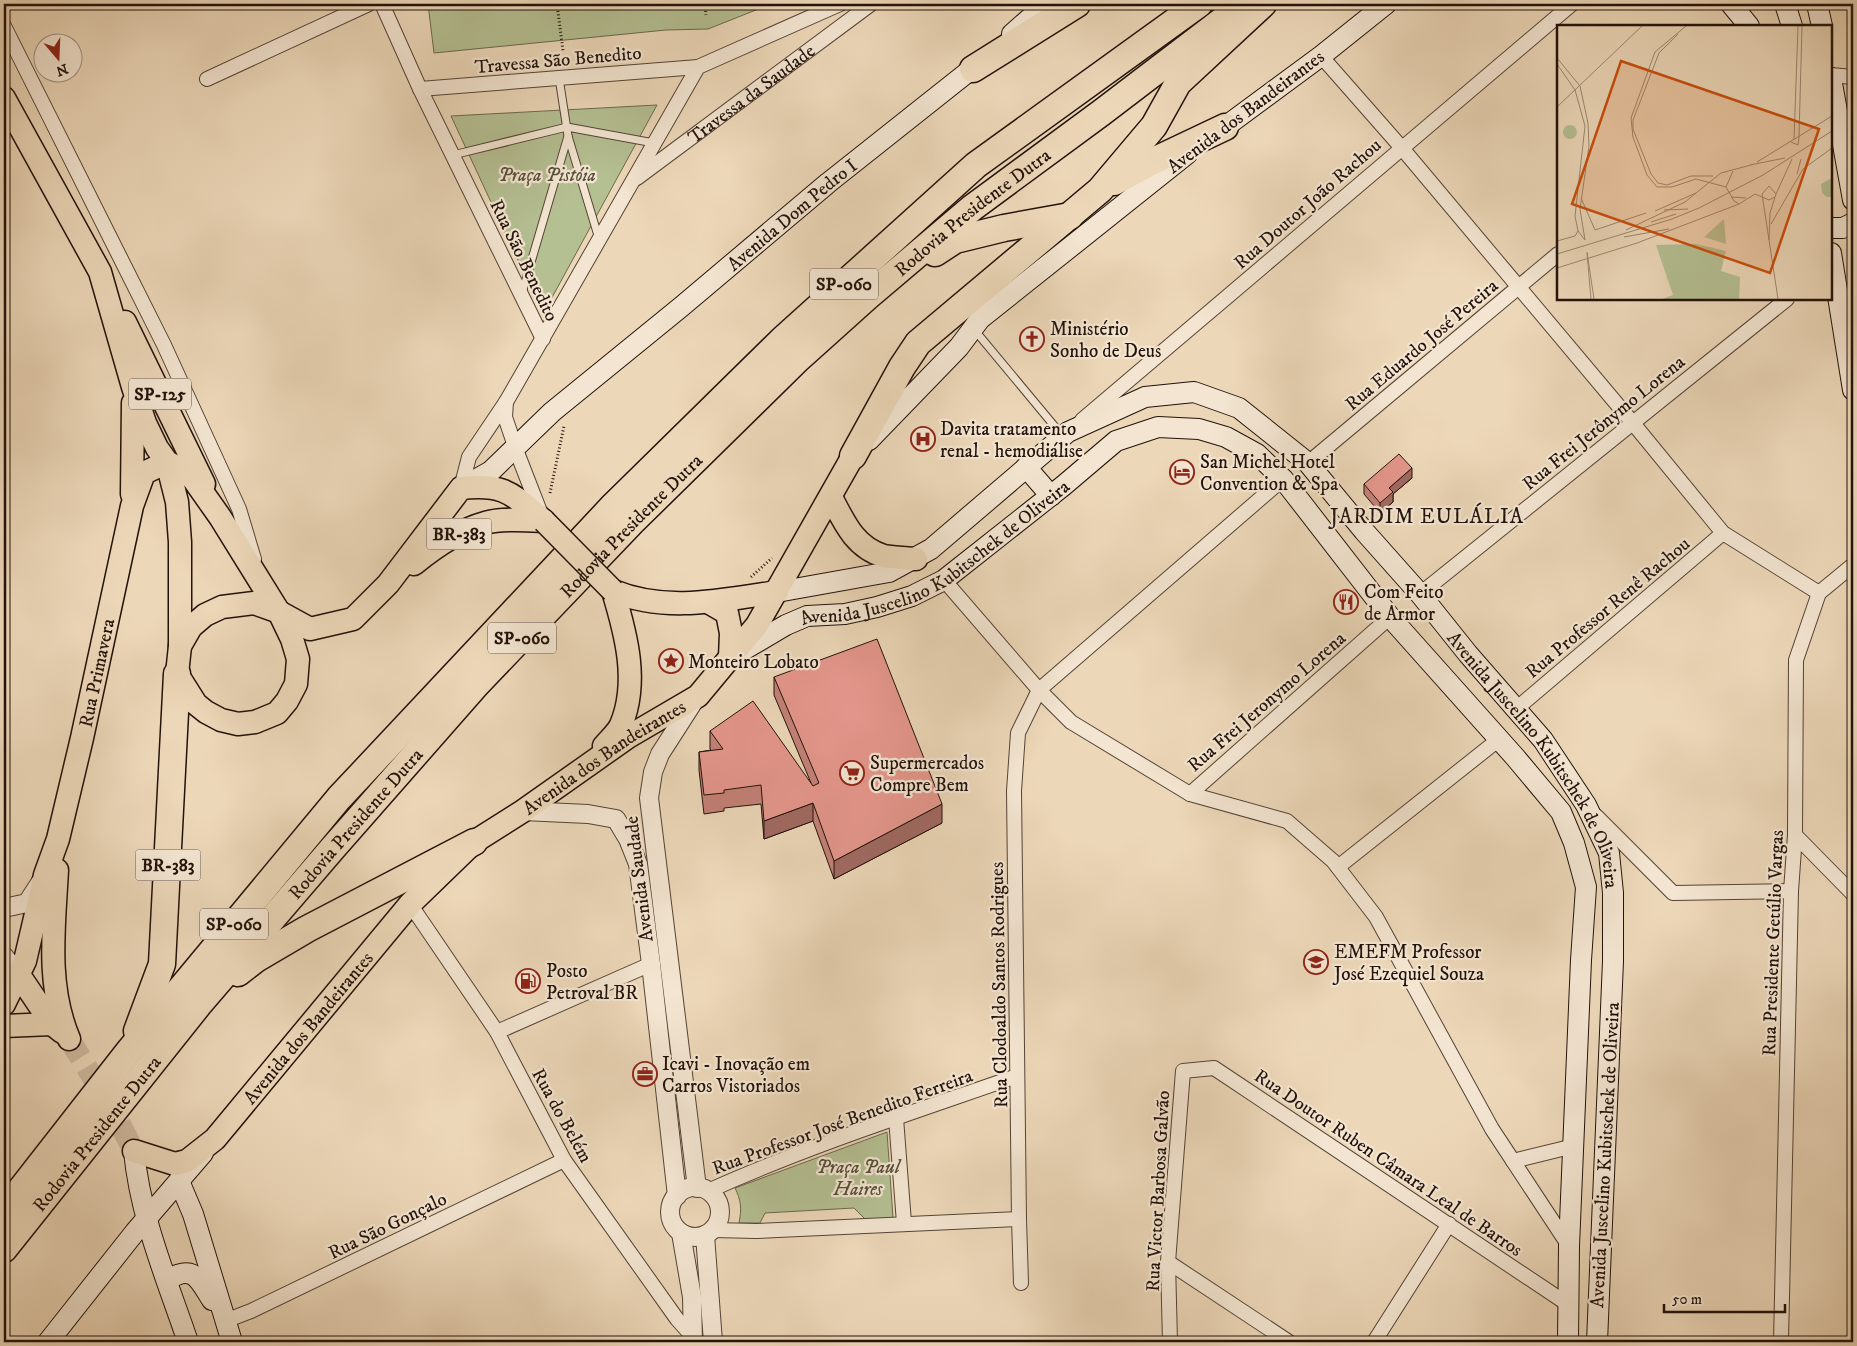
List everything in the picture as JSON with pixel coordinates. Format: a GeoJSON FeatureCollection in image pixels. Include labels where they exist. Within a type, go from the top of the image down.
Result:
{"type":"FeatureCollection","features":[{"type":"Feature","properties":{"kind":"highway"},"geometry":{"type":"LineString","coordinates":[[973,70],[1077,4]]}},
{"type":"Feature","properties":{"kind":"highway","name":"Rodovia Presidente Dutra"},"geometry":{"type":"LineString","coordinates":[[4,1211],[129,1051],[339,798],[614,505],[782,340],[976,166],[1199,4]]}},
{"type":"Feature","properties":{"kind":"highway","name":"Rodovia Presidente Dutra"},"geometry":{"type":"LineString","coordinates":[[4,1249],[200,1003],[332,849],[477,684],[632,522],[798,359],[867,297],[972,208],[1244,4]]}},
{"type":"Feature","properties":{"kind":"highway"},"geometry":{"type":"LineString","coordinates":[[853,456],[902,367],[918,343],[1100,190],[1154,126],[1178,83],[1263,4]]}},
{"type":"Feature","properties":{"kind":"highway"},"geometry":{"type":"LineString","coordinates":[[1100,190],[1149,163],[1225,127]]}},
{"type":"Feature","properties":{"kind":"highway"},"geometry":{"type":"LineString","coordinates":[[867,297],[955,240],[1004,228],[1070,216]]}},
{"type":"Feature","properties":{"kind":"highway","name":"BR-383"},"geometry":{"type":"LineString","coordinates":[[129,1051],[162,964],[178,674]]}},
{"type":"Feature","properties":{"kind":"highway"},"geometry":{"type":"LineString","coordinates":[[200,1003],[256,959],[298,934],[474,842]]}},
{"type":"Feature","properties":{"kind":"main road","name":"Avenida Dom Pedro I"},"geometry":{"type":"LineString","coordinates":[[461,488],[491,471],[537,426],[571,397],[828,183],[973,70],[1046,4]]}},
{"type":"Feature","properties":{"kind":"main road","name":"Avenida dos Bandeirantes"},"geometry":{"type":"LineString","coordinates":[[48,1342],[178,1181],[410,904],[474,842],[523,811],[628,737],[698,696],[758,625],[853,456],[959,347],[980,319],[1176,161],[1321,56],[1386,4]]}},
{"type":"Feature","properties":{"kind":"main road"},"geometry":{"type":"LineString","coordinates":[[1731,4],[1748,25]]}},
{"type":"Feature","properties":{"kind":"main road"},"geometry":{"type":"LineString","coordinates":[[1785,4],[1792,25]]}},
{"type":"Feature","properties":{"kind":"main road"},"geometry":{"type":"LineString","coordinates":[[1817,4],[1822,25]]}},
{"type":"Feature","properties":{"kind":"main road"},"geometry":{"type":"LineString","coordinates":[[1832,82],[1853,200]]}},
{"type":"Feature","properties":{"kind":"main road","name":"SP-125"},"geometry":{"type":"LineString","coordinates":[[4,98],[100,272],[220,517],[279,612]]}},
{"type":"Feature","properties":{"kind":"main road"},"geometry":{"type":"LineString","coordinates":[[1832,228],[1843,228],[1853,223]]}},
{"type":"Feature","properties":{"kind":"main road"},"geometry":{"type":"LineString","coordinates":[[1832,262],[1845,281],[1853,390]]}},
{"type":"Feature","properties":{"kind":"main road","name":"SP-125"},"geometry":{"type":"LineString","coordinates":[[100,272],[145,423],[157,448],[167,462],[177,502],[180,542],[180,646],[178,674]]}},
{"type":"Feature","properties":{"kind":"main road"},"geometry":{"type":"LineString","coordinates":[[132,506],[133,387]]}},
{"type":"Feature","properties":{"kind":"main road","name":"Avenida Juscelino Kubitschek de Oliveira"},"geometry":{"type":"LineString","coordinates":[[613,591],[631,599],[656,603],[716,601],[889,572],[932,549],[1066,434],[1145,397],[1194,392],[1239,408],[1308,463],[1364,531],[1420,594],[1468,654],[1543,740],[1586,806],[1609,853],[1613,893],[1612,970],[1597,1342]]}},
{"type":"Feature","properties":{"kind":"main road","name":"Avenida Juscelino Kubitschek de Oliveira"},"geometry":{"type":"LineString","coordinates":[[730,658],[786,625],[807,616],[845,614],[877,607],[912,596],[944,580],[1051,496],[1116,441],[1158,427],[1199,429],[1226,437],[1257,454],[1283,479],[1390,617],[1515,757],[1561,812],[1574,843],[1586,887],[1581,960],[1568,1342]]}},
{"type":"Feature","properties":{"kind":"main road"},"geometry":{"type":"LineString","coordinates":[[132,506],[144,473],[167,462],[189,473],[220,517]]}},
{"type":"Feature","properties":{"kind":"main road"},"geometry":{"type":"LineString","coordinates":[[1026,467],[1051,496]]}},
{"type":"Feature","properties":{"kind":"main road"},"geometry":{"type":"LineString","coordinates":[[461,488],[488,486],[512,494],[544,521],[613,591],[626,635],[630,678],[628,702],[620,727],[586,766]]}},
{"type":"Feature","properties":{"kind":"main road","name":"BR-383"},"geometry":{"type":"LineString","coordinates":[[388,584],[461,488]]}},
{"type":"Feature","properties":{"kind":"main road"},"geometry":{"type":"LineString","coordinates":[[831,497],[852,536],[868,550],[885,556],[916,559]]}},
{"type":"Feature","properties":{"kind":"main road","name":"Rua Primavera"},"geometry":{"type":"LineString","coordinates":[[4,1004],[25,961],[46,874],[58,839],[82,738],[132,506]]}},
{"type":"Feature","properties":{"kind":"main road"},"geometry":{"type":"LineString","coordinates":[[180,542],[188,516],[203,509],[220,517]]}},
{"type":"Feature","properties":{"kind":"main road","name":"BR-383"},"geometry":{"type":"LineString","coordinates":[[279,612],[310,629],[353,619],[388,584],[441,542],[485,522],[544,521]]}},
{"type":"Feature","properties":{"kind":"main road"},"geometry":{"type":"LineString","coordinates":[[1339,552],[1364,531]]}},
{"type":"Feature","properties":{"kind":"main road"},"geometry":{"type":"LineString","coordinates":[[716,601],[727,613],[732,633],[730,658]]}},
{"type":"Feature","properties":{"kind":"main road"},"geometry":{"type":"LineString","coordinates":[[178,674],[196,704],[206,712],[221,720],[238,724],[255,722],[277,713],[287,701],[296,684],[298,659],[292,639],[279,612],[254,603],[222,607],[205,615],[191,627],[180,646]]}},
{"type":"Feature","properties":{"kind":"main road","name":"Rua Primavera"},"geometry":{"type":"LineString","coordinates":[[52,1024],[69,1039],[61,1019],[52,965],[58,839]]}},
{"type":"Feature","properties":{"kind":"main road"},"geometry":{"type":"LineString","coordinates":[[19,975],[52,1024]]}},
{"type":"Feature","properties":{"kind":"main road"},"geometry":{"type":"LineString","coordinates":[[4,1026],[52,1024]]}},
{"type":"Feature","properties":{"kind":"main road","name":"Avenida dos Bandeirantes"},"geometry":{"type":"LineString","coordinates":[[134,1151],[175,1164],[188,1161],[215,1139]]}},
{"type":"Feature","properties":{"kind":"main road"},"geometry":{"type":"LineString","coordinates":[[134,1151],[147,1219],[188,1342]]}},
{"type":"Feature","properties":{"kind":"main road"},"geometry":{"type":"LineString","coordinates":[[178,1181],[193,1214],[232,1342]]}},
{"type":"Feature","properties":{"kind":"main road"},"geometry":{"type":"LineString","coordinates":[[167,1280],[179,1273],[190,1272],[196,1276],[225,1321]]}},
{"type":"Feature","properties":{"kind":"street"},"geometry":{"type":"LineString","coordinates":[[207,79],[369,4]]}},
{"type":"Feature","properties":{"kind":"street","name":"Rua São Benedito"},"geometry":{"type":"LineString","coordinates":[[382,4],[420,89],[543,339]]}},
{"type":"Feature","properties":{"kind":"street","name":"Travessa da Saudade"},"geometry":{"type":"LineString","coordinates":[[461,488],[469,457],[506,402],[543,339],[698,67],[840,4]]}},
{"type":"Feature","properties":{"kind":"street","name":"Travessa da Saudade"},"geometry":{"type":"LineString","coordinates":[[632,182],[871,4]]}},
{"type":"Feature","properties":{"kind":"street","name":"Rua Doutor João Rachou"},"geometry":{"type":"LineString","coordinates":[[1066,434],[1401,147],[1572,4]]}},
{"type":"Feature","properties":{"kind":"street"},"geometry":{"type":"LineString","coordinates":[[4,26],[164,345],[239,508],[261,584]]}},
{"type":"Feature","properties":{"kind":"street"},"geometry":{"type":"LineString","coordinates":[[1321,56],[1401,147],[1723,533],[1819,593],[1853,565]]}},
{"type":"Feature","properties":{"kind":"street","name":"Travessa São Benedito"},"geometry":{"type":"LineString","coordinates":[[420,89],[698,67]]}},
{"type":"Feature","properties":{"kind":"street"},"geometry":{"type":"LineString","coordinates":[[1832,76],[1853,77]]}},
{"type":"Feature","properties":{"kind":"street","name":"Avenida dos Bandeirantes"},"geometry":{"type":"LineString","coordinates":[[959,347],[1098,233],[1104,219]]}},
{"type":"Feature","properties":{"kind":"street","name":"Rua Eduardo José Pereira"},"geometry":{"type":"LineString","coordinates":[[1308,463],[1557,255]]}},
{"type":"Feature","properties":{"kind":"street","name":"Rua Frei Jerônymo Lorena"},"geometry":{"type":"LineString","coordinates":[[1420,594],[1786,300]]}},
{"type":"Feature","properties":{"kind":"street"},"geometry":{"type":"LineString","coordinates":[[506,402],[505,417],[544,521]]}},
{"type":"Feature","properties":{"kind":"street"},"geometry":{"type":"LineString","coordinates":[[1039,690],[1283,479]]}},
{"type":"Feature","properties":{"kind":"street","name":"Rua Professor Renê Rachou"},"geometry":{"type":"LineString","coordinates":[[1516,709],[1723,533]]}},
{"type":"Feature","properties":{"kind":"street"},"geometry":{"type":"LineString","coordinates":[[944,580],[1039,690],[1071,722],[1190,794],[1287,821],[1334,861],[1376,917],[1492,1129],[1570,1246]]}},
{"type":"Feature","properties":{"kind":"street","name":"Rua Presidente Getúlio Vargas"},"geometry":{"type":"LineString","coordinates":[[1781,1342],[1791,891],[1795,835],[1796,660],[1819,593]]}},
{"type":"Feature","properties":{"kind":"street","name":"Rua Frei Jeronymo Lorena"},"geometry":{"type":"LineString","coordinates":[[1190,794],[1390,617]]}},
{"type":"Feature","properties":{"kind":"street","name":"Rua Clodoaldo Santos Rodrigues"},"geometry":{"type":"LineString","coordinates":[[1021,1283],[1014,791],[1018,733],[1039,690]]}},
{"type":"Feature","properties":{"kind":"street","name":"Avenida Saudade"},"geometry":{"type":"LineString","coordinates":[[698,696],[660,754],[653,772],[649,798],[702,1190],[718,1202],[720,1209],[720,1217],[709,1232],[713,1342]]}},
{"type":"Feature","properties":{"kind":"street"},"geometry":{"type":"LineString","coordinates":[[1338,868],[1498,740]]}},
{"type":"Feature","properties":{"kind":"street"},"geometry":{"type":"LineString","coordinates":[[1586,806],[1673,893],[1791,891]]}},
{"type":"Feature","properties":{"kind":"street","name":"Avenida Saudade"},"geometry":{"type":"LineString","coordinates":[[523,811],[588,814],[616,820],[628,839],[638,864],[677,1196],[672,1203],[672,1220],[675,1227],[681,1232],[692,1297],[693,1340]]}},
{"type":"Feature","properties":{"kind":"street"},"geometry":{"type":"LineString","coordinates":[[1795,835],[1853,894]]}},
{"type":"Feature","properties":{"kind":"street"},"geometry":{"type":"LineString","coordinates":[[4,908],[27,903],[46,874]]}},
{"type":"Feature","properties":{"kind":"street","name":"Rua do Belém"},"geometry":{"type":"LineString","coordinates":[[410,904],[497,1032],[564,1160],[693,1340]]}},
{"type":"Feature","properties":{"kind":"street"},"geometry":{"type":"LineString","coordinates":[[4,956],[19,975]]}},
{"type":"Feature","properties":{"kind":"street"},"geometry":{"type":"LineString","coordinates":[[497,1032],[651,964]]}},
{"type":"Feature","properties":{"kind":"street","name":"Rua Doutor Ruben Câmara Leal de Barros"},"geometry":{"type":"LineString","coordinates":[[1183,1071],[1214,1068],[1569,1305]]}},
{"type":"Feature","properties":{"kind":"street","name":"Rua Victor Barbosa Galvão"},"geometry":{"type":"LineString","coordinates":[[1170,1342],[1168,1262],[1183,1071]]}},
{"type":"Feature","properties":{"kind":"street","name":"Rua Professor José Benedito Ferreira"},"geometry":{"type":"LineString","coordinates":[[702,1190],[896,1118],[1018,1076]]}},
{"type":"Feature","properties":{"kind":"street"},"geometry":{"type":"LineString","coordinates":[[896,1118],[904,1223]]}},
{"type":"Feature","properties":{"kind":"street"},"geometry":{"type":"LineString","coordinates":[[1513,1161],[1574,1146]]}},
{"type":"Feature","properties":{"kind":"street","name":"Rua São Gonçalo"},"geometry":{"type":"LineString","coordinates":[[225,1321],[251,1311],[564,1160]]}},
{"type":"Feature","properties":{"kind":"street"},"geometry":{"type":"LineString","coordinates":[[677,1196],[683,1191],[702,1190]]}},
{"type":"Feature","properties":{"kind":"street"},"geometry":{"type":"LineString","coordinates":[[681,1232],[697,1237],[709,1232],[1019,1219]]}},
{"type":"Feature","properties":{"kind":"street"},"geometry":{"type":"LineString","coordinates":[[1374,1342],[1449,1224]]}},
{"type":"Feature","properties":{"kind":"street"},"geometry":{"type":"LineString","coordinates":[[1168,1262],[1289,1342]]}},
{"type":"Feature","properties":{"kind":"lane"},"geometry":{"type":"LineString","coordinates":[[559,78],[568,136],[599,239]]}},
{"type":"Feature","properties":{"kind":"lane"},"geometry":{"type":"LineString","coordinates":[[453,155],[567,126],[654,143]]}},
{"type":"Feature","properties":{"kind":"lane"},"geometry":{"type":"LineString","coordinates":[[522,296],[568,136]]}},
{"type":"Feature","properties":{"kind":"lane"},"geometry":{"type":"LineString","coordinates":[[977,333],[1066,434]]}},
{"type":"Feature","properties":{"kind":"path"},"geometry":{"type":"LineString","coordinates":[[557,4],[563,50]]}},
{"type":"Feature","properties":{"kind":"path"},"geometry":{"type":"LineString","coordinates":[[704,4],[706,15]]}},
{"type":"Feature","properties":{"kind":"path"},"geometry":{"type":"LineString","coordinates":[[544,521],[571,397]]}},
{"type":"Feature","properties":{"kind":"path"},"geometry":{"type":"LineString","coordinates":[[716,601],[773,557]]}},
{"type":"Feature","properties":{"kind":"green space"},"geometry":{"type":"Polygon","coordinates":[[[428,4],[771,4],[708,29],[666,30],[434,53],[428,4]]]}},
{"type":"Feature","properties":{"kind":"green space","name":"Praça Pistóia"},"geometry":{"type":"Polygon","coordinates":[[[657,105],[543,314],[451,116],[657,105]]]}},
{"type":"Feature","properties":{"kind":"green space","name":"Praça Paul Haires"},"geometry":{"type":"Polygon","coordinates":[[[887,1132],[893,1218],[867,1221],[854,1208],[765,1213],[760,1223],[739,1223],[740,1205],[735,1188],[887,1132]]]}},
{"type":"Feature","properties":{"kind":"building"},"geometry":{"type":"Polygon","coordinates":[[[1399,454],[1412,468],[1389,488],[1393,492],[1380,503],[1364,484],[1399,454]]]}},
{"type":"Feature","properties":{"kind":"building","name":"Supermercados Compre Bem"},"geometry":{"type":"Polygon","coordinates":[[[877,639],[942,804],[834,861],[813,803],[764,821],[761,785],[704,795],[699,752],[723,749],[710,731],[753,701],[813,786],[819,783],[774,677],[877,639]]]}},
{"type":"Feature","properties":{"kind":"tunnel"},"geometry":{"type":"LineString","coordinates":[[69,1039],[107,1100],[134,1151]]}},
{"type":"Feature","properties":{"kind":"place","name":"Ministério Sonho de Deus"},"geometry":{"type":"Point","coordinates":[1032,339]}},
{"type":"Feature","properties":{"kind":"place","name":"Davita tratamento renal - hemodiálise"},"geometry":{"type":"Point","coordinates":[923,439]}},
{"type":"Feature","properties":{"kind":"place","name":"San Michel Hotel Convention & Spa"},"geometry":{"type":"Point","coordinates":[1182,472]}},
{"type":"Feature","properties":{"kind":"place","name":"Com Feito de Armor"},"geometry":{"type":"Point","coordinates":[1346,602]}},
{"type":"Feature","properties":{"kind":"place","name":"Monteiro Lobato"},"geometry":{"type":"Point","coordinates":[671,661]}},
{"type":"Feature","properties":{"kind":"place","name":"Supermercados Compre Bem"},"geometry":{"type":"Point","coordinates":[852,773]}},
{"type":"Feature","properties":{"kind":"place","name":"EMEFM Professor José Ezequiel Souza"},"geometry":{"type":"Point","coordinates":[1316,962]}},
{"type":"Feature","properties":{"kind":"place","name":"Posto Petroval BR"},"geometry":{"type":"Point","coordinates":[528,981]}},
{"type":"Feature","properties":{"kind":"place","name":"Icavi - Inovação em Carros Vistoriados"},"geometry":{"type":"Point","coordinates":[645,1074]}},
{"type":"Feature","properties":{"kind":"district","name":"JARDIM EULÁLIA"},"geometry":{"type":"Point","coordinates":[1427,516]}}]}
